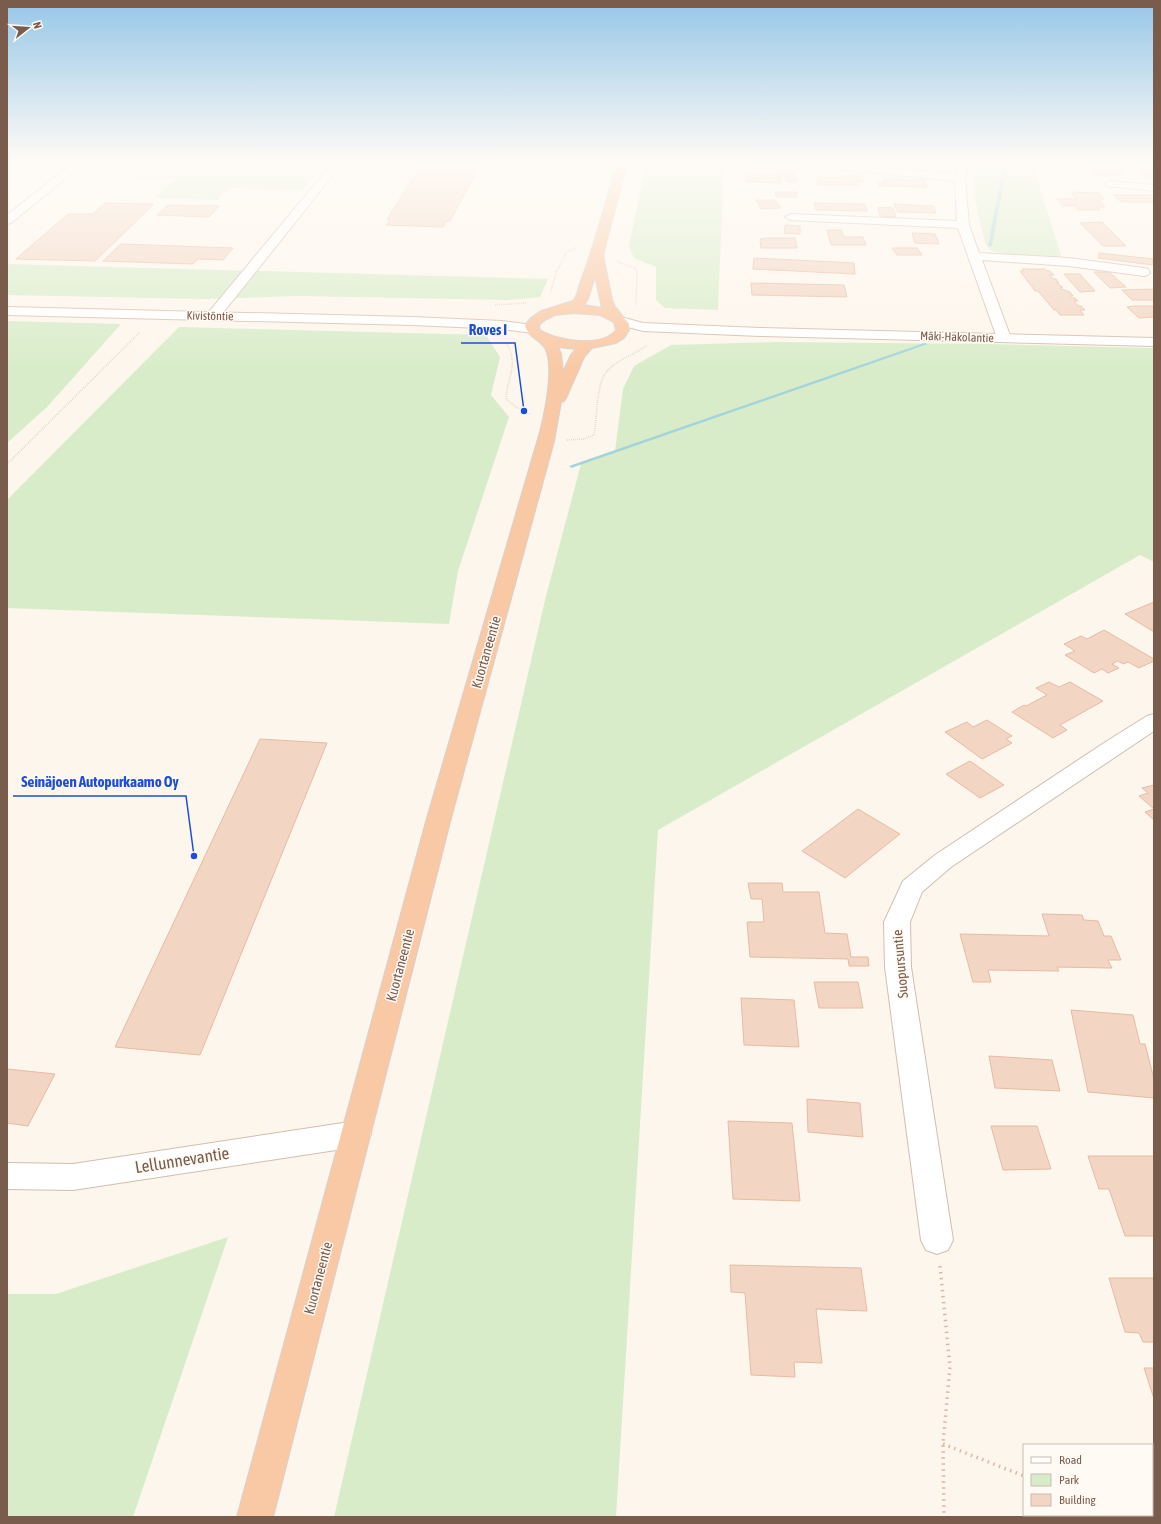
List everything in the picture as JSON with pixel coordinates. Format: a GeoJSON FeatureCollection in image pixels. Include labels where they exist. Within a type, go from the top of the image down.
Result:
{"type":"FeatureCollection","features":[{"type":"Feature","properties":{"kind":"highway"},"geometry":{"type":"LineString","coordinates":[[597,255],[609,308],[624,326],[620,334],[606,341],[589,344],[562,344],[537,333],[532,324],[536,320],[578,304],[582,299],[586,283],[597,255],[603,231]]}},
{"type":"Feature","properties":{"kind":"highway"},"geometry":{"type":"LineString","coordinates":[[555,312],[586,309],[609,314],[619,320]]}},
{"type":"Feature","properties":{"kind":"highway","name":"Kuortaneentie"},"geometry":{"type":"LineString","coordinates":[[255,1517],[439,818],[549,426],[556,384],[554,356],[551,346],[537,333]]}},
{"type":"Feature","properties":{"kind":"highway","name":"Kuortaneentie"},"geometry":{"type":"LineString","coordinates":[[549,426],[578,355],[589,344]]}},
{"type":"Feature","properties":{"kind":"street"},"geometry":{"type":"LineString","coordinates":[[213,316],[282,231]]}},
{"type":"Feature","properties":{"kind":"street"},"geometry":{"type":"LineString","coordinates":[[966,231],[1004,338]]}},
{"type":"Feature","properties":{"kind":"street"},"geometry":{"type":"LineString","coordinates":[[975,256],[1069,262],[1144,272]]}},
{"type":"Feature","properties":{"kind":"street","name":"Kivistöntie"},"geometry":{"type":"LineString","coordinates":[[7,311],[412,321],[502,325],[537,333]]}},
{"type":"Feature","properties":{"kind":"street","name":"Kivistöntie"},"geometry":{"type":"LineString","coordinates":[[412,321],[555,312]]}},
{"type":"Feature","properties":{"kind":"street","name":"Mäki-Hakolantie"},"geometry":{"type":"LineString","coordinates":[[619,320],[643,327],[760,332],[1154,342]]}},
{"type":"Feature","properties":{"kind":"street","name":"Mäki-Hakolantie"},"geometry":{"type":"LineString","coordinates":[[606,341],[650,336],[760,332]]}},
{"type":"Feature","properties":{"kind":"street","name":"Suopursuntie"},"geometry":{"type":"LineString","coordinates":[[937,1240],[898,967],[897,922],[912,887],[942,862],[1154,721]]}},
{"type":"Feature","properties":{"kind":"street","name":"Lellunnevantie"},"geometry":{"type":"LineString","coordinates":[[7,1176],[73,1177],[356,1134]]}},
{"type":"Feature","properties":{"kind":"path"},"geometry":{"type":"LineString","coordinates":[[549,298],[557,271],[566,253],[572,249],[600,241]]}},
{"type":"Feature","properties":{"kind":"path"},"geometry":{"type":"LineString","coordinates":[[597,255],[634,268],[637,271],[636,304]]}},
{"type":"Feature","properties":{"kind":"path"},"geometry":{"type":"LineString","coordinates":[[7,464],[157,315]]}},
{"type":"Feature","properties":{"kind":"path"},"geometry":{"type":"LineString","coordinates":[[502,325],[499,332],[513,353],[514,364],[506,390],[506,399],[516,407],[549,426],[584,439],[594,435],[597,425],[600,393],[605,372],[616,364],[642,350],[649,343],[650,336]]}},
{"type":"Feature","properties":{"kind":"path"},"geometry":{"type":"LineString","coordinates":[[937,1240],[950,1367],[943,1444],[944,1517]]}},
{"type":"Feature","properties":{"kind":"path"},"geometry":{"type":"LineString","coordinates":[[943,1444],[1023,1476]]}},
{"type":"Feature","properties":{"kind":"green space"},"geometry":{"type":"Polygon","coordinates":[[[632,231],[721,231],[718,310],[665,308],[656,300],[656,267],[634,258],[629,246],[632,231]]]}},
{"type":"Feature","properties":{"kind":"green space"},"geometry":{"type":"Polygon","coordinates":[[[983,231],[1053,231],[1062,258],[1013,255],[994,251],[989,249],[983,231]]]}},
{"type":"Feature","properties":{"kind":"green space"},"geometry":{"type":"Polygon","coordinates":[[[7,264],[548,279],[540,297],[509,300],[300,296],[204,299],[7,295],[7,264]]]}},
{"type":"Feature","properties":{"kind":"green space"},"geometry":{"type":"Polygon","coordinates":[[[7,321],[121,324],[47,407],[7,443],[7,321]]]}},
{"type":"Feature","properties":{"kind":"green space"},"geometry":{"type":"Polygon","coordinates":[[[179,327],[486,335],[500,357],[491,395],[509,417],[458,571],[449,624],[7,608],[7,500],[179,327]]]}},
{"type":"Feature","properties":{"kind":"green space"},"geometry":{"type":"Polygon","coordinates":[[[775,342],[989,344],[1154,348],[1154,562],[1140,555],[658,830],[616,1517],[334,1517],[545,600],[581,464],[615,451],[623,389],[634,366],[671,345],[775,342]]]}},
{"type":"Feature","properties":{"kind":"green space"},"geometry":{"type":"Polygon","coordinates":[[[228,1237],[133,1517],[7,1517],[7,1294],[56,1294],[228,1237]]]}},
{"type":"Feature","properties":{"kind":"building"},"geometry":{"type":"Polygon","coordinates":[[[48,231],[126,231],[95,261],[16,259],[48,231]]]}},
{"type":"Feature","properties":{"kind":"building"},"geometry":{"type":"Polygon","coordinates":[[[784,231],[800,231],[800,234],[784,233],[784,231]]]}},
{"type":"Feature","properties":{"kind":"building"},"geometry":{"type":"Polygon","coordinates":[[[827,231],[841,231],[844,237],[863,237],[866,245],[831,245],[827,231]]]}},
{"type":"Feature","properties":{"kind":"building"},"geometry":{"type":"Polygon","coordinates":[[[1088,231],[1111,231],[1126,246],[1103,246],[1088,231]]]}},
{"type":"Feature","properties":{"kind":"building"},"geometry":{"type":"Polygon","coordinates":[[[912,233],[935,234],[939,244],[915,243],[912,233]]]}},
{"type":"Feature","properties":{"kind":"building"},"geometry":{"type":"Polygon","coordinates":[[[795,238],[797,248],[761,248],[760,239],[795,238]]]}},
{"type":"Feature","properties":{"kind":"building"},"geometry":{"type":"Polygon","coordinates":[[[121,244],[233,248],[223,260],[198,259],[193,264],[103,261],[121,244]]]}},
{"type":"Feature","properties":{"kind":"building"},"geometry":{"type":"Polygon","coordinates":[[[892,248],[917,248],[922,255],[897,255],[892,248]]]}},
{"type":"Feature","properties":{"kind":"building"},"geometry":{"type":"Polygon","coordinates":[[[1099,253],[1153,259],[1153,265],[1098,258],[1099,253]]]}},
{"type":"Feature","properties":{"kind":"building"},"geometry":{"type":"Polygon","coordinates":[[[754,258],[854,263],[855,274],[753,269],[754,258]]]}},
{"type":"Feature","properties":{"kind":"building"},"geometry":{"type":"Polygon","coordinates":[[[1022,269],[1045,269],[1050,271],[1054,275],[1050,275],[1053,279],[1056,279],[1059,283],[1056,283],[1063,287],[1060,288],[1070,292],[1073,296],[1069,296],[1071,298],[1075,298],[1078,301],[1074,301],[1078,306],[1081,306],[1085,310],[1080,310],[1084,315],[1060,315],[1038,291],[1035,291],[1020,271],[1024,271],[1022,269]]]}},
{"type":"Feature","properties":{"kind":"building"},"geometry":{"type":"Polygon","coordinates":[[[1094,272],[1109,272],[1126,287],[1110,288],[1094,272]]]}},
{"type":"Feature","properties":{"kind":"building"},"geometry":{"type":"Polygon","coordinates":[[[1064,274],[1080,274],[1095,291],[1080,292],[1064,274]]]}},
{"type":"Feature","properties":{"kind":"building"},"geometry":{"type":"Polygon","coordinates":[[[751,283],[844,285],[847,297],[752,295],[751,283]]]}},
{"type":"Feature","properties":{"kind":"building"},"geometry":{"type":"Polygon","coordinates":[[[1154,289],[1154,300],[1132,300],[1122,290],[1154,289]]]}},
{"type":"Feature","properties":{"kind":"building"},"geometry":{"type":"Polygon","coordinates":[[[1154,306],[1154,317],[1139,318],[1127,307],[1154,306]]]}},
{"type":"Feature","properties":{"kind":"building"},"geometry":{"type":"Polygon","coordinates":[[[1154,602],[1154,632],[1125,614],[1154,602]]]}},
{"type":"Feature","properties":{"kind":"building"},"geometry":{"type":"Polygon","coordinates":[[[1104,630],[1154,659],[1154,661],[1139,668],[1128,662],[1123,664],[1118,661],[1112,664],[1119,668],[1108,673],[1102,669],[1094,673],[1065,655],[1075,651],[1064,644],[1081,636],[1087,639],[1104,630]]]}},
{"type":"Feature","properties":{"kind":"building"},"geometry":{"type":"Polygon","coordinates":[[[1049,682],[1059,687],[1070,682],[1103,701],[1060,725],[1067,730],[1053,738],[1012,712],[1047,695],[1036,688],[1049,682]]]}},
{"type":"Feature","properties":{"kind":"building"},"geometry":{"type":"Polygon","coordinates":[[[987,720],[1012,736],[1006,739],[1012,743],[982,759],[945,732],[967,722],[973,727],[987,720]]]}},
{"type":"Feature","properties":{"kind":"building"},"geometry":{"type":"Polygon","coordinates":[[[260,739],[327,743],[200,1055],[115,1047],[260,739]]]}},
{"type":"Feature","properties":{"kind":"building"},"geometry":{"type":"Polygon","coordinates":[[[970,761],[1004,785],[980,798],[946,774],[970,761]]]}},
{"type":"Feature","properties":{"kind":"building"},"geometry":{"type":"Polygon","coordinates":[[[1154,785],[1154,809],[1139,796],[1148,793],[1142,788],[1154,785]]]}},
{"type":"Feature","properties":{"kind":"building"},"geometry":{"type":"Polygon","coordinates":[[[858,809],[900,834],[845,878],[802,851],[858,809]]]}},
{"type":"Feature","properties":{"kind":"building"},"geometry":{"type":"Polygon","coordinates":[[[1154,809],[1154,820],[1145,812],[1154,809]]]}},
{"type":"Feature","properties":{"kind":"building"},"geometry":{"type":"Polygon","coordinates":[[[748,883],[782,883],[783,892],[819,892],[825,933],[847,934],[851,957],[868,957],[869,966],[849,966],[848,959],[750,957],[747,922],[764,922],[762,899],[751,899],[748,883]]]}},
{"type":"Feature","properties":{"kind":"building"},"geometry":{"type":"Polygon","coordinates":[[[1042,914],[1082,915],[1084,920],[1098,921],[1104,936],[1111,936],[1121,960],[1108,960],[1112,968],[1057,967],[1059,971],[988,970],[991,982],[973,982],[960,934],[1049,936],[1042,914]]]}},
{"type":"Feature","properties":{"kind":"building"},"geometry":{"type":"Polygon","coordinates":[[[814,982],[858,982],[863,1008],[819,1008],[814,982]]]}},
{"type":"Feature","properties":{"kind":"building"},"geometry":{"type":"Polygon","coordinates":[[[741,998],[794,1000],[799,1047],[744,1045],[741,998]]]}},
{"type":"Feature","properties":{"kind":"building"},"geometry":{"type":"Polygon","coordinates":[[[1071,1010],[1133,1015],[1140,1044],[1145,1044],[1154,1079],[1154,1098],[1088,1092],[1071,1010]]]}},
{"type":"Feature","properties":{"kind":"building"},"geometry":{"type":"Polygon","coordinates":[[[989,1056],[1052,1060],[1060,1091],[995,1088],[989,1056]]]}},
{"type":"Feature","properties":{"kind":"building"},"geometry":{"type":"Polygon","coordinates":[[[7,1069],[55,1074],[28,1126],[7,1123],[7,1069]]]}},
{"type":"Feature","properties":{"kind":"building"},"geometry":{"type":"Polygon","coordinates":[[[807,1099],[860,1103],[863,1137],[808,1132],[807,1099]]]}},
{"type":"Feature","properties":{"kind":"building"},"geometry":{"type":"Polygon","coordinates":[[[728,1121],[792,1123],[800,1201],[733,1199],[728,1121]]]}},
{"type":"Feature","properties":{"kind":"building"},"geometry":{"type":"Polygon","coordinates":[[[991,1126],[1037,1126],[1051,1169],[1003,1170],[991,1126]]]}},
{"type":"Feature","properties":{"kind":"building"},"geometry":{"type":"Polygon","coordinates":[[[1088,1156],[1154,1156],[1154,1236],[1125,1236],[1109,1189],[1099,1189],[1088,1156]]]}},
{"type":"Feature","properties":{"kind":"building"},"geometry":{"type":"Polygon","coordinates":[[[730,1265],[861,1268],[867,1311],[816,1309],[822,1363],[794,1362],[795,1377],[751,1375],[745,1293],[731,1292],[730,1265]]]}},
{"type":"Feature","properties":{"kind":"building"},"geometry":{"type":"Polygon","coordinates":[[[1109,1278],[1154,1278],[1154,1342],[1143,1342],[1139,1333],[1125,1332],[1109,1278]]]}},
{"type":"Feature","properties":{"kind":"building"},"geometry":{"type":"Polygon","coordinates":[[[1144,1368],[1154,1368],[1154,1399],[1144,1368]]]}},
{"type":"Feature","properties":{"kind":"waterway"},"geometry":{"type":"LineString","coordinates":[[990,246],[993,231]]}},
{"type":"Feature","properties":{"kind":"waterway"},"geometry":{"type":"LineString","coordinates":[[572,466],[926,344]]}},
{"type":"Feature","properties":{"kind":"place","name":"Roves I"},"geometry":{"type":"Point","coordinates":[524,411]}},
{"type":"Feature","properties":{"kind":"place","name":"Seinäjoen Autopurkaamo Oy"},"geometry":{"type":"Point","coordinates":[194,856]}}]}
